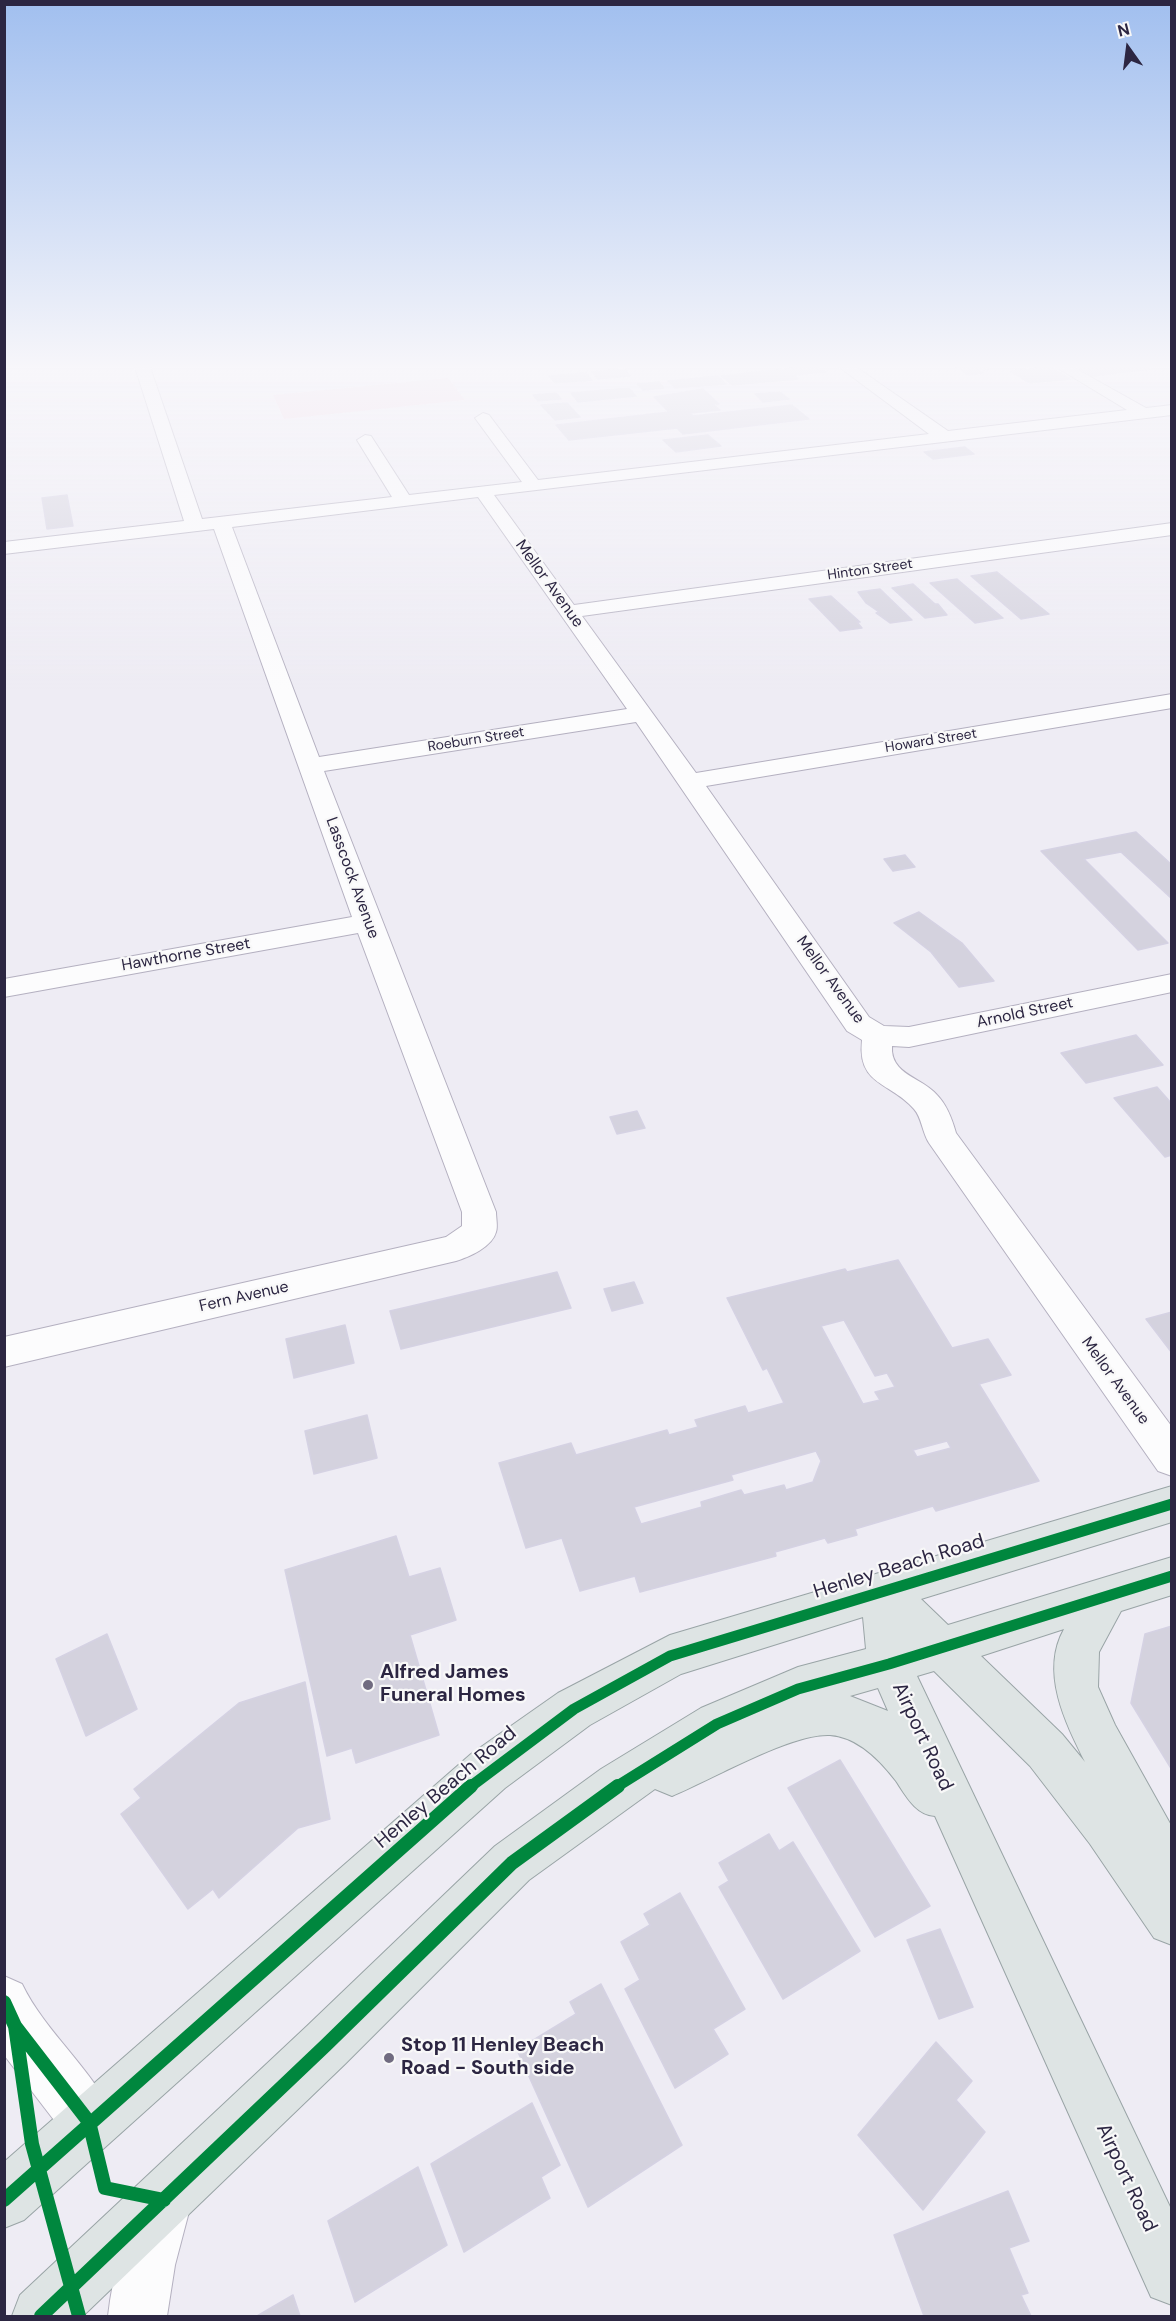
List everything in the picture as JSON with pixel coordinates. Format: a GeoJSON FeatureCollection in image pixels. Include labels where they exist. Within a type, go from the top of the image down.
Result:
{"type":"FeatureCollection","features":[{"type":"Feature","properties":{"kind":"main road","name":"Henley Beach Road"},"geometry":{"type":"LineString","coordinates":[[4,2200],[89,2122],[488,1771],[574,1709],[670,1656],[1172,1504]]}},
{"type":"Feature","properties":{"kind":"main road"},"geometry":{"type":"LineString","coordinates":[[41,2316],[512,1863],[618,1786],[717,1724],[798,1689],[889,1664],[1172,1576]]}},
{"type":"Feature","properties":{"kind":"main road"},"geometry":{"type":"LineString","coordinates":[[883,1591],[1046,1750],[1107,1827],[1172,1920]]}},
{"type":"Feature","properties":{"kind":"main road","name":"Airport Road"},"geometry":{"type":"LineString","coordinates":[[883,1591],[889,1664],[1172,2276]]}},
{"type":"Feature","properties":{"kind":"main road"},"geometry":{"type":"LineString","coordinates":[[1106,1597],[1077,1649],[1076,1688],[1099,1741],[1172,1877]]}},
{"type":"Feature","properties":{"kind":"main road"},"geometry":{"type":"LineString","coordinates":[[512,1863],[628,1794],[714,1753],[793,1718],[830,1713],[865,1722],[898,1746],[972,1845]]}},
{"type":"Feature","properties":{"kind":"street"},"geometry":{"type":"LineString","coordinates":[[178,475],[195,526]]}},
{"type":"Feature","properties":{"kind":"street"},"geometry":{"type":"LineString","coordinates":[[388,475],[404,501]]}},
{"type":"Feature","properties":{"kind":"street"},"geometry":{"type":"LineString","coordinates":[[526,475],[534,486]]}},
{"type":"Feature","properties":{"kind":"street"},"geometry":{"type":"LineString","coordinates":[[4,548],[624,475]]}},
{"type":"Feature","properties":{"kind":"street","name":"Mellor Avenue"},"geometry":{"type":"LineString","coordinates":[[482,491],[690,781],[858,1024],[878,1036],[875,1051],[880,1066],[887,1076],[922,1098],[936,1117],[940,1135],[1172,1460]]}},
{"type":"Feature","properties":{"kind":"street","name":"Lasscock Avenue"},"geometry":{"type":"LineString","coordinates":[[221,523],[368,923],[479,1212],[479,1232]]}},
{"type":"Feature","properties":{"kind":"street","name":"Hinton Street"},"geometry":{"type":"LineString","coordinates":[[569,612],[1172,528]]}},
{"type":"Feature","properties":{"kind":"street","name":"Howard Street"},"geometry":{"type":"LineString","coordinates":[[690,781],[1172,701]]}},
{"type":"Feature","properties":{"kind":"street","name":"Roeburn Street"},"geometry":{"type":"LineString","coordinates":[[312,766],[640,714]]}},
{"type":"Feature","properties":{"kind":"street","name":"Hawthorne Street"},"geometry":{"type":"LineString","coordinates":[[4,987],[368,923]]}},
{"type":"Feature","properties":{"kind":"street","name":"Arnold Street"},"geometry":{"type":"LineString","coordinates":[[878,1036],[909,1037],[1172,983]]}},
{"type":"Feature","properties":{"kind":"street","name":"Fern Avenue"},"geometry":{"type":"LineString","coordinates":[[4,1352],[456,1248],[479,1232]]}},
{"type":"Feature","properties":{"kind":"street"},"geometry":{"type":"LineString","coordinates":[[4,2002],[15,2026],[89,2122]]}},
{"type":"Feature","properties":{"kind":"street"},"geometry":{"type":"LineString","coordinates":[[137,2316],[146,2265],[164,2200]]}},
{"type":"Feature","properties":{"kind":"building"},"geometry":{"type":"Polygon","coordinates":[[[67,495],[73,526],[47,529],[42,498],[67,495]]]}},
{"type":"Feature","properties":{"kind":"building"},"geometry":{"type":"Polygon","coordinates":[[[997,572],[1049,614],[1021,619],[971,576],[997,572]]]}},
{"type":"Feature","properties":{"kind":"building"},"geometry":{"type":"Polygon","coordinates":[[[957,579],[1003,618],[975,623],[930,583],[957,579]]]}},
{"type":"Feature","properties":{"kind":"building"},"geometry":{"type":"Polygon","coordinates":[[[913,584],[935,604],[938,604],[947,615],[925,618],[892,588],[913,584]]]}},
{"type":"Feature","properties":{"kind":"building"},"geometry":{"type":"Polygon","coordinates":[[[880,589],[912,620],[890,623],[876,613],[879,612],[866,603],[858,592],[880,589]]]}},
{"type":"Feature","properties":{"kind":"building"},"geometry":{"type":"Polygon","coordinates":[[[831,596],[860,622],[857,622],[862,628],[840,631],[809,599],[831,596]]]}},
{"type":"Feature","properties":{"kind":"building"},"geometry":{"type":"Polygon","coordinates":[[[1136,832],[1172,865],[1172,899],[1121,852],[1084,859],[1168,943],[1138,950],[1041,851],[1136,832]]]}},
{"type":"Feature","properties":{"kind":"building"},"geometry":{"type":"Polygon","coordinates":[[[905,855],[915,867],[893,871],[884,859],[905,855]]]}},
{"type":"Feature","properties":{"kind":"building"},"geometry":{"type":"Polygon","coordinates":[[[919,912],[962,943],[994,981],[959,987],[931,952],[894,923],[919,912]]]}},
{"type":"Feature","properties":{"kind":"building"},"geometry":{"type":"Polygon","coordinates":[[[1136,1035],[1163,1065],[1086,1083],[1061,1053],[1136,1035]]]}},
{"type":"Feature","properties":{"kind":"building"},"geometry":{"type":"Polygon","coordinates":[[[1157,1087],[1172,1104],[1172,1155],[1165,1157],[1114,1098],[1157,1087]]]}},
{"type":"Feature","properties":{"kind":"building"},"geometry":{"type":"Polygon","coordinates":[[[637,1111],[645,1128],[617,1134],[610,1117],[637,1111]]]}},
{"type":"Feature","properties":{"kind":"building"},"geometry":{"type":"Polygon","coordinates":[[[898,1260],[952,1348],[988,1339],[1011,1375],[979,1384],[1039,1481],[936,1511],[933,1506],[855,1529],[857,1535],[828,1543],[825,1538],[775,1552],[776,1556],[640,1592],[635,1576],[580,1591],[562,1538],[526,1548],[499,1463],[571,1443],[576,1455],[667,1430],[669,1435],[698,1427],[695,1420],[745,1406],[748,1413],[784,1403],[767,1368],[763,1370],[727,1298],[845,1269],[847,1272],[898,1260]],[[844,1320],[821,1326],[863,1404],[880,1400],[875,1392],[895,1387],[887,1373],[875,1376],[844,1320]],[[947,1441],[913,1450],[917,1457],[951,1448],[947,1441]],[[816,1451],[731,1475],[733,1480],[634,1507],[641,1524],[702,1507],[701,1502],[741,1490],[744,1495],[784,1485],[786,1490],[813,1482],[821,1461],[816,1451]]]}},
{"type":"Feature","properties":{"kind":"building"},"geometry":{"type":"Polygon","coordinates":[[[557,1272],[571,1308],[401,1349],[390,1311],[557,1272]]]}},
{"type":"Feature","properties":{"kind":"building"},"geometry":{"type":"Polygon","coordinates":[[[634,1282],[643,1303],[612,1311],[604,1289],[634,1282]]]}},
{"type":"Feature","properties":{"kind":"building"},"geometry":{"type":"Polygon","coordinates":[[[1172,1312],[1172,1353],[1146,1319],[1172,1312]]]}},
{"type":"Feature","properties":{"kind":"building"},"geometry":{"type":"Polygon","coordinates":[[[345,1325],[354,1363],[294,1378],[286,1339],[345,1325]]]}},
{"type":"Feature","properties":{"kind":"building"},"geometry":{"type":"Polygon","coordinates":[[[367,1415],[377,1458],[314,1474],[305,1431],[367,1415]]]}},
{"type":"Feature","properties":{"kind":"building","name":"Alfred James Funeral Homes"},"geometry":{"type":"Polygon","coordinates":[[[396,1536],[409,1577],[440,1568],[456,1620],[410,1635],[439,1735],[356,1763],[352,1748],[327,1756],[285,1570],[396,1536]]]}},
{"type":"Feature","properties":{"kind":"building"},"geometry":{"type":"Polygon","coordinates":[[[1172,1626],[1172,1770],[1131,1703],[1145,1634],[1172,1626]]]}},
{"type":"Feature","properties":{"kind":"building"},"geometry":{"type":"Polygon","coordinates":[[[107,1634],[137,1709],[86,1736],[56,1659],[107,1634]]]}},
{"type":"Feature","properties":{"kind":"building"},"geometry":{"type":"Polygon","coordinates":[[[305,1682],[330,1819],[298,1828],[219,1898],[213,1889],[188,1909],[121,1814],[141,1798],[134,1789],[239,1703],[305,1682]]]}},
{"type":"Feature","properties":{"kind":"building"},"geometry":{"type":"Polygon","coordinates":[[[840,1760],[930,1906],[875,1937],[788,1788],[840,1760]]]}},
{"type":"Feature","properties":{"kind":"building"},"geometry":{"type":"Polygon","coordinates":[[[769,1834],[779,1851],[793,1842],[860,1951],[783,1999],[719,1887],[729,1881],[719,1863],[769,1834]]]}},
{"type":"Feature","properties":{"kind":"building"},"geometry":{"type":"Polygon","coordinates":[[[680,1893],[745,2009],[713,2029],[728,2054],[675,2088],[625,1989],[640,1980],[621,1942],[650,1925],[644,1914],[680,1893]]]}},
{"type":"Feature","properties":{"kind":"building"},"geometry":{"type":"Polygon","coordinates":[[[940,1929],[973,2007],[939,2019],[907,1940],[940,1929]]]}},
{"type":"Feature","properties":{"kind":"building"},"geometry":{"type":"Polygon","coordinates":[[[601,1984],[682,2145],[588,2207],[517,2050],[576,2014],[570,2002],[601,1984]]]}},
{"type":"Feature","properties":{"kind":"building"},"geometry":{"type":"Polygon","coordinates":[[[936,2042],[972,2081],[956,2100],[985,2132],[923,2210],[858,2135],[936,2042]]]}},
{"type":"Feature","properties":{"kind":"building"},"geometry":{"type":"Polygon","coordinates":[[[532,2103],[560,2165],[541,2177],[550,2198],[464,2252],[431,2164],[532,2103]]]}},
{"type":"Feature","properties":{"kind":"building"},"geometry":{"type":"Polygon","coordinates":[[[418,2167],[447,2245],[355,2302],[328,2221],[418,2167]]]}},
{"type":"Feature","properties":{"kind":"building"},"geometry":{"type":"Polygon","coordinates":[[[1008,2191],[1029,2241],[1009,2248],[1028,2293],[1021,2295],[1031,2316],[924,2316],[894,2235],[1008,2191]]]}},
{"type":"Feature","properties":{"kind":"building"},"geometry":{"type":"Polygon","coordinates":[[[293,2295],[300,2316],[257,2316],[293,2295]]]}},
{"type":"Feature","properties":{"kind":"cycle path"},"geometry":{"type":"LineString","coordinates":[[4,2200],[488,1771],[574,1709],[670,1656],[1172,1504]]}},
{"type":"Feature","properties":{"kind":"cycle path"},"geometry":{"type":"LineString","coordinates":[[41,2316],[326,2045],[512,1863],[618,1786],[717,1724],[798,1689],[889,1664],[1172,1576]]}},
{"type":"Feature","properties":{"kind":"cycle path"},"geometry":{"type":"LineString","coordinates":[[4,2002],[15,2026],[89,2122],[105,2188],[164,2200]]}},
{"type":"Feature","properties":{"kind":"cycle path"},"geometry":{"type":"LineString","coordinates":[[15,2026],[32,2144],[79,2316]]}},
{"type":"Feature","properties":{"kind":"place","name":"Alfred James Funeral Homes"},"geometry":{"type":"Point","coordinates":[368,1685]}},
{"type":"Feature","properties":{"kind":"place","name":"Stop 11 Henley Beach Road - South side"},"geometry":{"type":"Point","coordinates":[389,2058]}}]}
